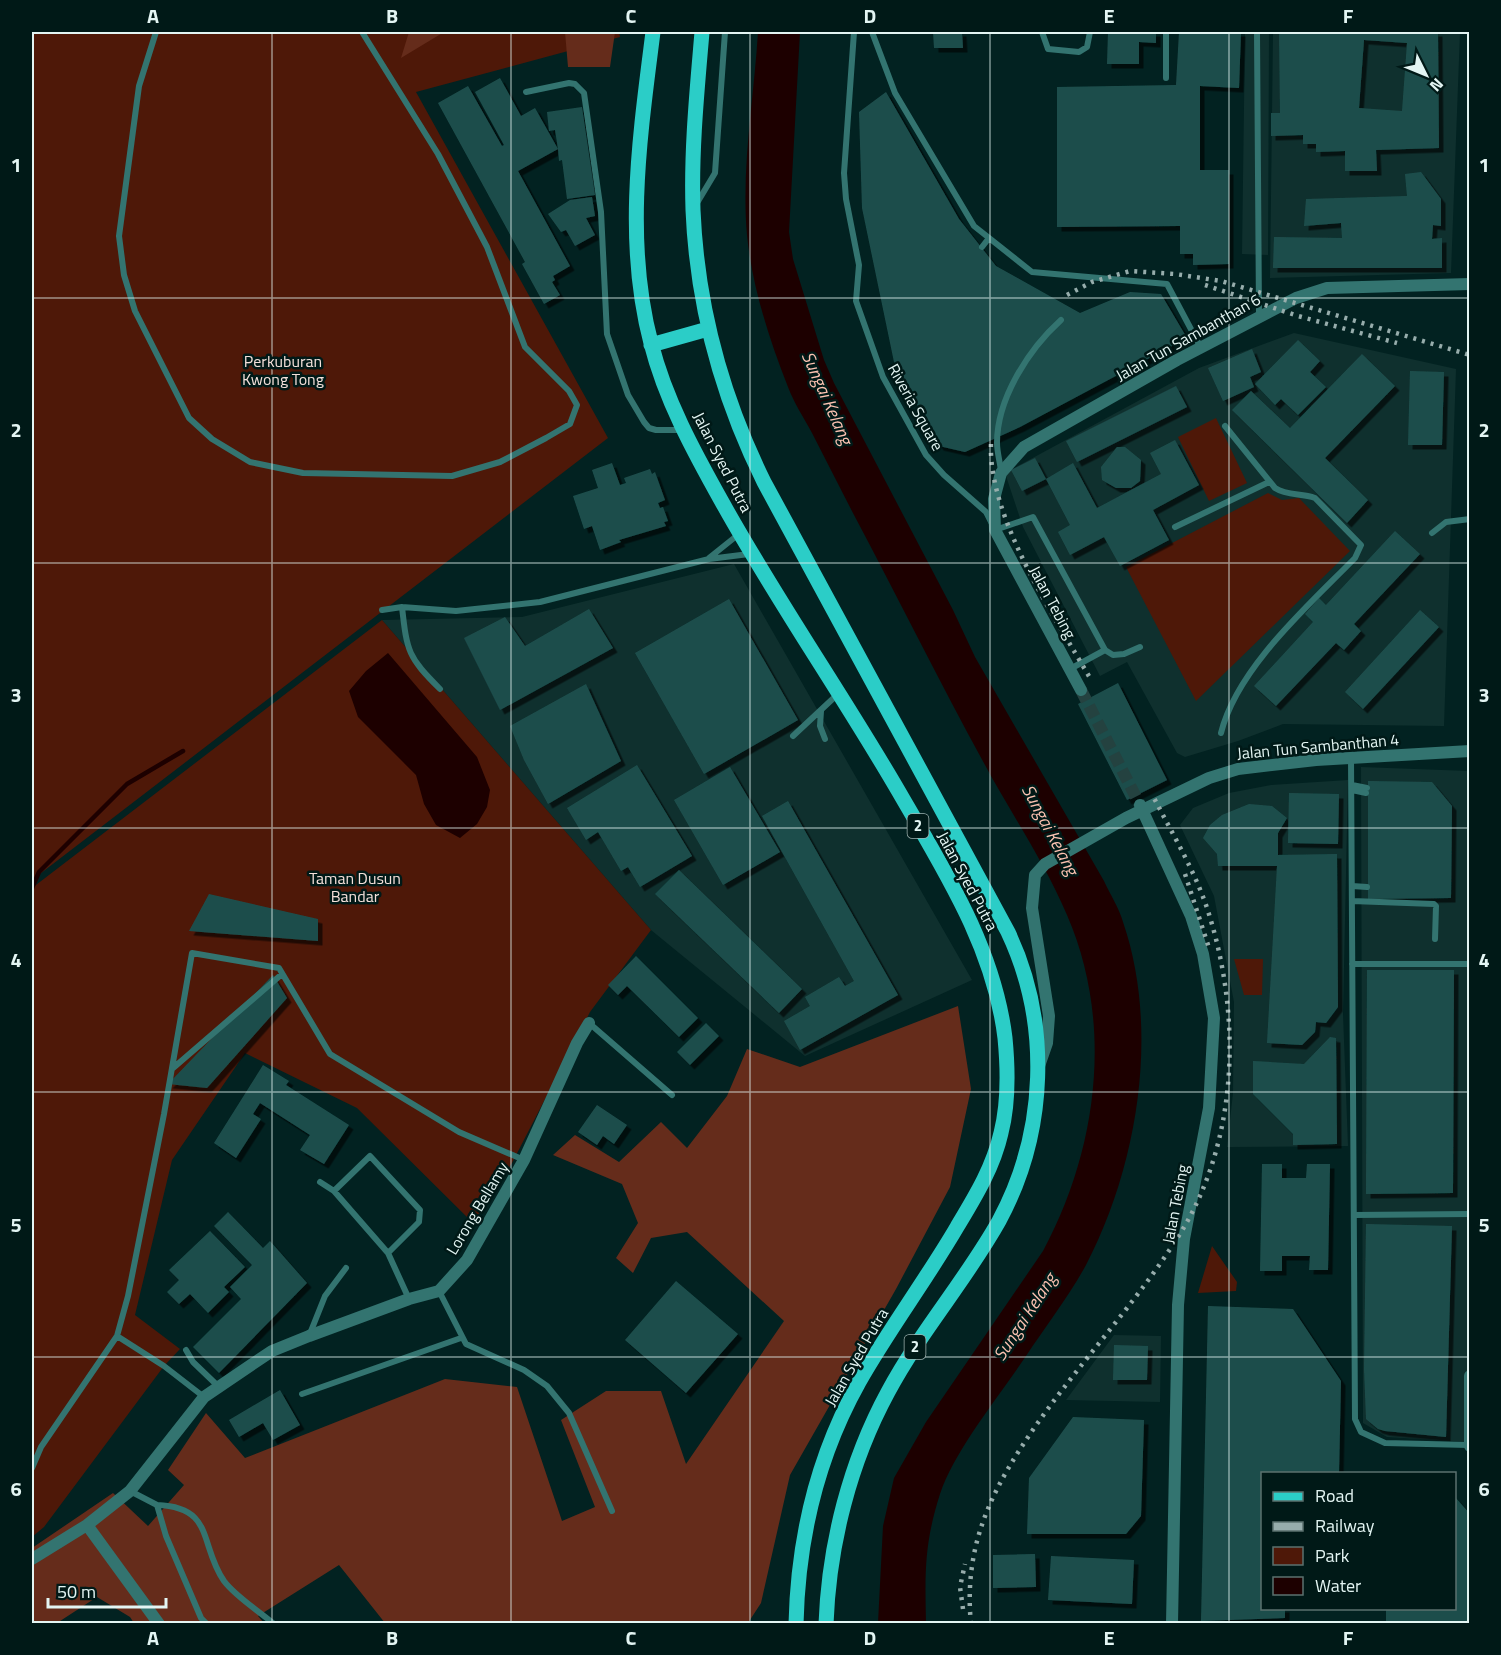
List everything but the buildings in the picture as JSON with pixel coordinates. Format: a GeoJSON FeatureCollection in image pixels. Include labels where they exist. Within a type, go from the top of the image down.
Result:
{"type":"FeatureCollection","features":[{"type":"Feature","properties":{"kind":"main road","name":"Jalan Syed Putra"},"geometry":{"type":"LineString","coordinates":[[653,32],[638,159],[636,216],[642,296],[651,345],[684,430],[740,534],[839,692],[952,885],[990,966],[1005,1039],[1006,1098],[1000,1137],[985,1178],[947,1244],[858,1384],[825,1455],[802,1539],[796,1623]]}},
{"type":"Feature","properties":{"kind":"main road","name":"Jalan Syed Putra"},"geometry":{"type":"LineString","coordinates":[[702,32],[694,136],[693,209],[700,280],[708,329],[726,389],[754,461],[1017,950],[1031,989],[1037,1035],[1038,1070],[1029,1142],[1009,1201],[998,1223],[899,1371],[857,1462],[836,1540],[826,1623]]}},
{"type":"Feature","properties":{"kind":"main road"},"geometry":{"type":"LineString","coordinates":[[651,345],[708,329]]}},
{"type":"Feature","properties":{"kind":"street","name":"Jalan Tun Sambanthan 6"},"geometry":{"type":"LineString","coordinates":[[995,530],[994,499],[1001,473],[1024,447],[1259,316],[1296,298],[1327,288],[1470,284]]}},
{"type":"Feature","properties":{"kind":"street","name":"Jalan Tebing"},"geometry":{"type":"LineString","coordinates":[[995,530],[1081,690]]}},
{"type":"Feature","properties":{"kind":"street","name":"Jalan Tun Sambanthan 4"},"geometry":{"type":"LineString","coordinates":[[1038,1070],[1047,1043],[1049,1016],[1032,908],[1035,875],[1045,864],[1141,808],[1209,778],[1239,769],[1351,758],[1470,751]]}},
{"type":"Feature","properties":{"kind":"street","name":"Jalan Tebing"},"geometry":{"type":"LineString","coordinates":[[1141,808],[1165,857],[1198,939],[1214,1018],[1211,1097],[1185,1239],[1178,1305],[1172,1623]]}},
{"type":"Feature","properties":{"kind":"street","name":"Lorong Bellamy"},"geometry":{"type":"LineString","coordinates":[[439,1292],[467,1260],[524,1160],[577,1043],[590,1023]]}},
{"type":"Feature","properties":{"kind":"street"},"geometry":{"type":"LineString","coordinates":[[32,1559],[87,1525],[130,1491],[204,1397],[272,1351],[409,1299],[439,1292]]}},
{"type":"Feature","properties":{"kind":"street"},"geometry":{"type":"LineString","coordinates":[[1469,1446],[1470,1376]]}},
{"type":"Feature","properties":{"kind":"street"},"geometry":{"type":"LineString","coordinates":[[87,1525],[159,1623]]}},
{"type":"Feature","properties":{"kind":"lane"},"geometry":{"type":"LineString","coordinates":[[156,32],[140,86],[119,236],[124,275],[135,311],[189,418],[212,439],[250,462],[303,473],[452,476],[500,462],[546,438],[570,424],[577,405],[569,391],[525,346],[487,247],[438,154],[362,32]]}},
{"type":"Feature","properties":{"kind":"lane"},"geometry":{"type":"LineString","coordinates":[[693,209],[714,173],[725,32]]}},
{"type":"Feature","properties":{"kind":"lane","name":"Riveria Square"},"geometry":{"type":"LineString","coordinates":[[854,32],[844,173],[846,199],[859,265],[856,301],[879,368],[932,464],[986,512],[995,530]]}},
{"type":"Feature","properties":{"kind":"lane"},"geometry":{"type":"LineString","coordinates":[[872,32],[895,93],[974,226],[1032,272],[1167,284],[1201,348]]}},
{"type":"Feature","properties":{"kind":"lane"},"geometry":{"type":"LineString","coordinates":[[1042,32],[1048,49],[1079,52],[1087,47],[1090,32]]}},
{"type":"Feature","properties":{"kind":"lane"},"geometry":{"type":"LineString","coordinates":[[1166,32],[1166,78]]}},
{"type":"Feature","properties":{"kind":"lane"},"geometry":{"type":"LineString","coordinates":[[1257,32],[1259,316]]}},
{"type":"Feature","properties":{"kind":"lane"},"geometry":{"type":"LineString","coordinates":[[526,92],[569,83],[580,87],[584,93],[601,212],[607,334],[628,395],[644,422],[649,428],[656,430],[684,430]]}},
{"type":"Feature","properties":{"kind":"lane"},"geometry":{"type":"LineString","coordinates":[[982,247],[989,238]]}},
{"type":"Feature","properties":{"kind":"lane"},"geometry":{"type":"LineString","coordinates":[[1026,277],[1032,272]]}},
{"type":"Feature","properties":{"kind":"lane"},"geometry":{"type":"LineString","coordinates":[[1001,473],[997,442],[1015,377],[1047,333],[1061,321]]}},
{"type":"Feature","properties":{"kind":"lane"},"geometry":{"type":"LineString","coordinates":[[1221,733],[1229,705],[1244,680],[1292,623],[1355,558],[1361,545],[1315,498],[1282,493],[1269,482],[1225,426]]}},
{"type":"Feature","properties":{"kind":"lane"},"geometry":{"type":"LineString","coordinates":[[1175,527],[1269,482]]}},
{"type":"Feature","properties":{"kind":"lane"},"geometry":{"type":"LineString","coordinates":[[995,530],[1033,517],[1105,650],[1113,655],[1124,654],[1140,646]]}},
{"type":"Feature","properties":{"kind":"lane"},"geometry":{"type":"LineString","coordinates":[[1432,533],[1446,522],[1470,519]]}},
{"type":"Feature","properties":{"kind":"lane"},"geometry":{"type":"LineString","coordinates":[[709,559],[740,534]]}},
{"type":"Feature","properties":{"kind":"lane"},"geometry":{"type":"LineString","coordinates":[[382,610],[402,608],[456,611],[540,602],[709,559],[752,554]]}},
{"type":"Feature","properties":{"kind":"lane"},"geometry":{"type":"LineString","coordinates":[[402,608],[407,647],[420,669],[440,689]]}},
{"type":"Feature","properties":{"kind":"lane"},"geometry":{"type":"LineString","coordinates":[[1070,669],[1105,650]]}},
{"type":"Feature","properties":{"kind":"lane"},"geometry":{"type":"LineString","coordinates":[[793,736],[839,692]]}},
{"type":"Feature","properties":{"kind":"lane"},"geometry":{"type":"LineString","coordinates":[[821,711],[820,726],[825,739]]}},
{"type":"Feature","properties":{"kind":"lane"},"geometry":{"type":"LineString","coordinates":[[1351,758],[1357,1427],[1367,1436],[1385,1443],[1469,1446]]}},
{"type":"Feature","properties":{"kind":"lane"},"geometry":{"type":"LineString","coordinates":[[1352,788],[1367,790]]}},
{"type":"Feature","properties":{"kind":"lane"},"geometry":{"type":"LineString","coordinates":[[1352,886],[1367,887]]}},
{"type":"Feature","properties":{"kind":"lane"},"geometry":{"type":"LineString","coordinates":[[1352,901],[1434,904],[1436,906],[1435,939]]}},
{"type":"Feature","properties":{"kind":"lane"},"geometry":{"type":"LineString","coordinates":[[32,1468],[41,1447],[117,1336],[128,1296],[192,953],[279,968],[330,1054],[459,1132],[524,1160]]}},
{"type":"Feature","properties":{"kind":"lane"},"geometry":{"type":"LineString","coordinates":[[1352,964],[1470,964]]}},
{"type":"Feature","properties":{"kind":"lane"},"geometry":{"type":"LineString","coordinates":[[171,1069],[282,974]]}},
{"type":"Feature","properties":{"kind":"lane","name":"Lorong Bellamy"},"geometry":{"type":"LineString","coordinates":[[590,1023],[672,1095]]}},
{"type":"Feature","properties":{"kind":"lane"},"geometry":{"type":"LineString","coordinates":[[334,1191],[370,1156],[420,1210],[419,1222],[388,1252]]}},
{"type":"Feature","properties":{"kind":"lane"},"geometry":{"type":"LineString","coordinates":[[320,1182],[334,1191],[388,1252],[409,1299]]}},
{"type":"Feature","properties":{"kind":"lane"},"geometry":{"type":"LineString","coordinates":[[1354,1215],[1470,1214]]}},
{"type":"Feature","properties":{"kind":"lane"},"geometry":{"type":"LineString","coordinates":[[309,1336],[325,1296],[346,1268]]}},
{"type":"Feature","properties":{"kind":"lane"},"geometry":{"type":"LineString","coordinates":[[439,1292],[461,1338],[472,1350],[524,1370],[547,1386],[559,1399],[569,1413],[612,1511]]}},
{"type":"Feature","properties":{"kind":"lane"},"geometry":{"type":"LineString","coordinates":[[117,1336],[164,1366],[204,1397]]}},
{"type":"Feature","properties":{"kind":"lane"},"geometry":{"type":"LineString","coordinates":[[302,1394],[461,1338]]}},
{"type":"Feature","properties":{"kind":"lane"},"geometry":{"type":"LineString","coordinates":[[186,1350],[194,1362],[219,1387]]}},
{"type":"Feature","properties":{"kind":"lane"},"geometry":{"type":"LineString","coordinates":[[130,1491],[157,1505],[176,1505],[200,1522],[217,1570],[226,1584],[274,1623]]}},
{"type":"Feature","properties":{"kind":"lane"},"geometry":{"type":"LineString","coordinates":[[157,1505],[166,1536],[201,1618],[207,1623]]}},
{"type":"Feature","properties":{"kind":"shaded area"},"geometry":{"type":"Polygon","coordinates":[[[409,32],[444,32],[401,58],[409,32]]]}},
{"type":"Feature","properties":{"kind":"shaded area"},"geometry":{"type":"Polygon","coordinates":[[[565,32],[615,32],[610,67],[568,67],[565,32]]]}},
{"type":"Feature","properties":{"kind":"shaded area"},"geometry":{"type":"Polygon","coordinates":[[[1245,32],[1269,32],[1268,255],[1242,254],[1245,32]]]}},
{"type":"Feature","properties":{"kind":"shaded area"},"geometry":{"type":"Polygon","coordinates":[[[1273,32],[1460,32],[1451,273],[1270,278],[1273,32]]]}},
{"type":"Feature","properties":{"kind":"shaded area"},"geometry":{"type":"Polygon","coordinates":[[[1294,333],[1456,369],[1444,726],[1283,724],[1185,757],[1177,753],[1127,662],[1100,676],[1023,527],[1005,473],[1199,368],[1294,333]]]}},
{"type":"Feature","properties":{"kind":"shaded area"},"geometry":{"type":"Polygon","coordinates":[[[734,564],[972,980],[805,1056],[651,930],[382,620],[522,617],[734,564]]]}},
{"type":"Feature","properties":{"kind":"shaded area"},"geometry":{"type":"Polygon","coordinates":[[[1361,767],[1469,771],[1469,1442],[1387,1437],[1363,1423],[1361,767]]]}},
{"type":"Feature","properties":{"kind":"shaded area"},"geometry":{"type":"Polygon","coordinates":[[[1348,780],[1343,1014],[1348,1146],[1227,1147],[1233,1093],[1234,1002],[1214,896],[1180,825],[1193,808],[1229,793],[1271,785],[1348,780]]]}},
{"type":"Feature","properties":{"kind":"shaded area"},"geometry":{"type":"Polygon","coordinates":[[[958,1006],[971,1089],[950,1187],[896,1289],[790,1475],[761,1603],[748,1623],[385,1623],[339,1565],[258,1616],[264,1623],[134,1623],[130,1617],[97,1597],[57,1623],[32,1624],[32,1548],[113,1493],[148,1526],[184,1485],[168,1470],[206,1413],[245,1458],[445,1379],[517,1387],[562,1521],[595,1507],[561,1420],[606,1391],[661,1391],[686,1464],[784,1321],[687,1232],[651,1238],[633,1273],[616,1258],[638,1223],[622,1184],[553,1155],[575,1135],[619,1162],[661,1122],[687,1148],[727,1096],[747,1049],[800,1067],[958,1006]]]}},
{"type":"Feature","properties":{"kind":"shaded area"},"geometry":{"type":"Polygon","coordinates":[[[1114,1335],[1161,1336],[1160,1402],[1066,1400],[1114,1335]]]}},
{"type":"Feature","properties":{"kind":"green space","name":"Perkuburan Kwong Tong"},"geometry":{"type":"Polygon","coordinates":[[[32,32],[619,32],[620,37],[416,92],[608,438],[32,880],[32,32]]]}},
{"type":"Feature","properties":{"kind":"green space"},"geometry":{"type":"Polygon","coordinates":[[[1216,418],[1247,483],[1209,501],[1178,437],[1216,418]]]}},
{"type":"Feature","properties":{"kind":"green space"},"geometry":{"type":"Polygon","coordinates":[[[1268,493],[1282,500],[1299,498],[1350,551],[1196,701],[1126,567],[1268,493]]]}},
{"type":"Feature","properties":{"kind":"green space","name":"Taman Dusun Bandar"},"geometry":{"type":"Polygon","coordinates":[[[382,620],[651,930],[590,1012],[512,1163],[473,1223],[357,1108],[245,1053],[172,1160],[135,1315],[180,1349],[164,1366],[44,1527],[32,1537],[32,888],[382,620]]]}},
{"type":"Feature","properties":{"kind":"green space"},"geometry":{"type":"Polygon","coordinates":[[[1234,959],[1263,959],[1262,995],[1244,995],[1234,959]]]}},
{"type":"Feature","properties":{"kind":"green space"},"geometry":{"type":"Polygon","coordinates":[[[1212,1246],[1237,1282],[1236,1291],[1198,1293],[1212,1246]]]}},
{"type":"Feature","properties":{"kind":"water","name":"Sungai Kelang"},"geometry":{"type":"Polygon","coordinates":[[[758,32],[800,32],[789,232],[793,259],[824,360],[975,657],[1117,906],[1134,964],[1140,1007],[1141,1052],[1138,1096],[1119,1184],[1104,1226],[1079,1277],[978,1424],[947,1477],[940,1494],[928,1544],[926,1623],[878,1623],[883,1526],[894,1478],[926,1422],[1043,1251],[1062,1212],[1077,1171],[1087,1128],[1093,1085],[1095,1042],[1091,999],[1082,956],[1058,896],[1039,858],[968,734],[796,405],[774,350],[753,274],[747,235],[747,159],[758,32]]]}},
{"type":"Feature","properties":{"kind":"water"},"geometry":{"type":"Polygon","coordinates":[[[388,653],[477,757],[490,790],[487,807],[477,824],[460,838],[436,825],[424,804],[416,775],[358,717],[349,691],[366,671],[388,653]]]}},
{"type":"Feature","properties":{"kind":"waterway"},"geometry":{"type":"LineString","coordinates":[[32,888],[39,872],[127,784],[183,751]]}},
{"type":"Feature","properties":{"kind":"tunnel"},"geometry":{"type":"LineString","coordinates":[[1081,690],[1140,805]]}},
{"type":"Feature","properties":{"kind":"railway"},"geometry":{"type":"LineString","coordinates":[[1067,295],[1092,282],[1130,271],[1175,274],[1221,281],[1470,355]]}},
{"type":"Feature","properties":{"kind":"railway"},"geometry":{"type":"LineString","coordinates":[[1205,285],[1298,316],[1397,343]]}},
{"type":"Feature","properties":{"kind":"railway"},"geometry":{"type":"LineString","coordinates":[[991,444],[993,472],[1000,503],[1012,534],[1042,596],[1090,678]]}},
{"type":"Feature","properties":{"kind":"railway"},"geometry":{"type":"LineString","coordinates":[[971,1624],[972,1568],[984,1518],[995,1494],[1021,1447],[1037,1424],[1145,1285],[1178,1237],[1198,1199],[1214,1159],[1224,1118],[1229,1075],[1229,1031],[1226,988],[1218,946],[1195,878],[1154,798]]}},
{"type":"Feature","properties":{"kind":"railway"},"geometry":{"type":"LineString","coordinates":[[1185,874],[1210,951]]}},
{"type":"Feature","properties":{"kind":"railway"},"geometry":{"type":"LineString","coordinates":[[963,1609],[960,1587],[965,1564]]}}]}
